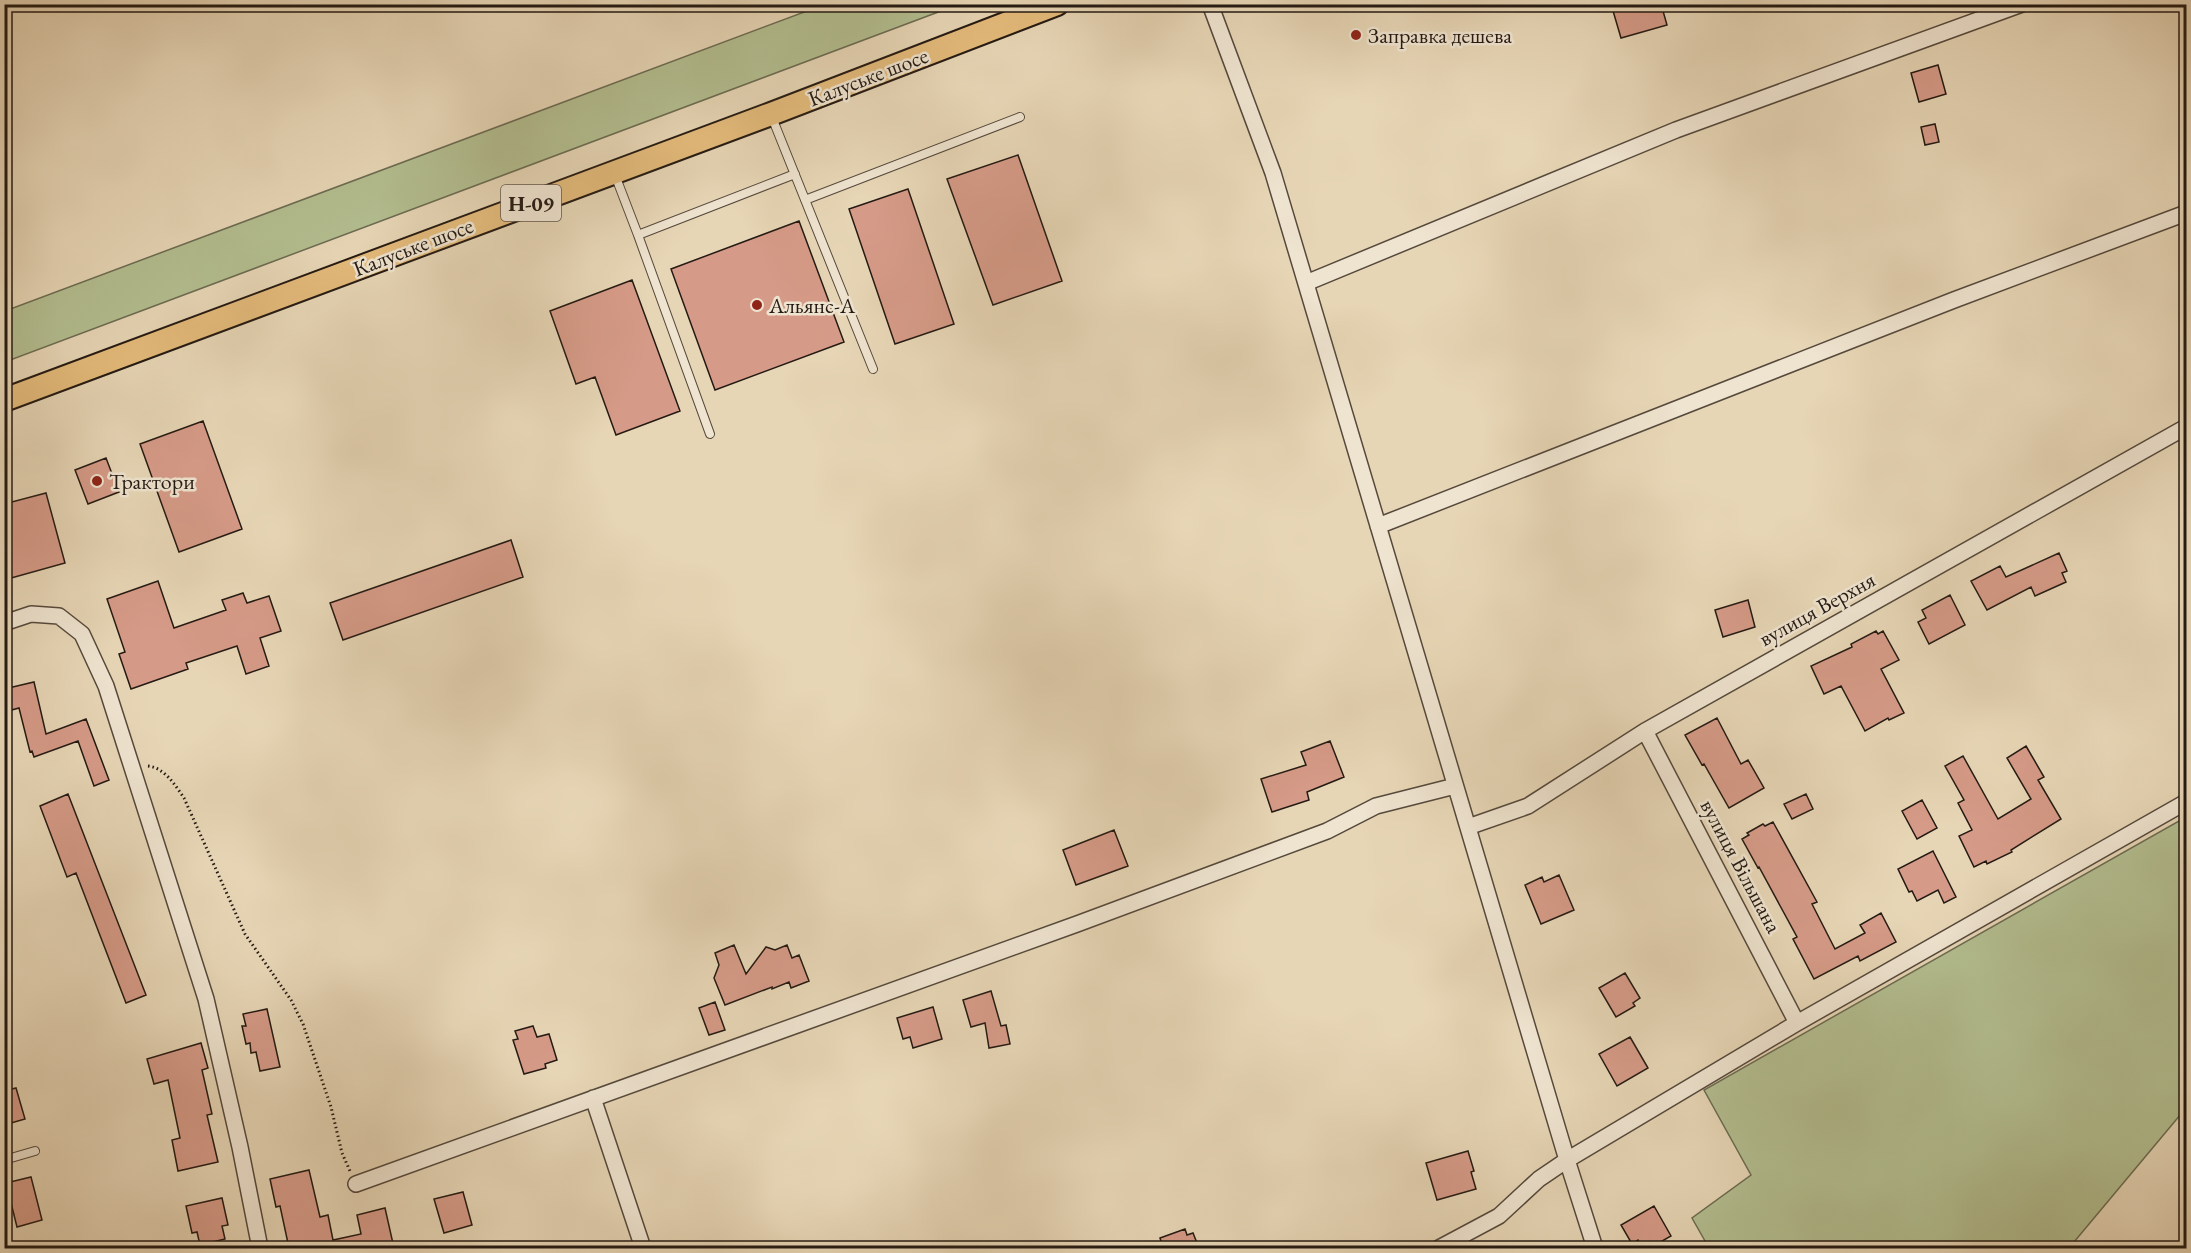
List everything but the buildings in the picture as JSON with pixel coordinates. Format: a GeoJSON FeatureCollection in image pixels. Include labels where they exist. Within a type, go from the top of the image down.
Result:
{"type":"FeatureCollection","features":[{"type":"Feature","properties":{"kind":"main road","name":"Калуське шосе"},"geometry":{"type":"LineString","coordinates":[[4,400],[771,114],[1057,4]]}},
{"type":"Feature","properties":{"kind":"street"},"geometry":{"type":"LineString","coordinates":[[1210,4],[1273,173],[1595,1248]]}},
{"type":"Feature","properties":{"kind":"street"},"geometry":{"type":"LineString","coordinates":[[1306,283],[1676,130],[2022,4]]}},
{"type":"Feature","properties":{"kind":"street"},"geometry":{"type":"LineString","coordinates":[[1378,526],[1954,300],[2187,213]]}},
{"type":"Feature","properties":{"kind":"street","name":"вулиця Верхня"},"geometry":{"type":"LineString","coordinates":[[1468,827],[1528,806],[1645,731],[2187,427]]}},
{"type":"Feature","properties":{"kind":"street"},"geometry":{"type":"LineString","coordinates":[[4,623],[31,614],[59,616],[82,634],[106,686],[206,999],[240,1147],[260,1248]]}},
{"type":"Feature","properties":{"kind":"street","name":"вулиця Вільшана"},"geometry":{"type":"LineString","coordinates":[[1645,731],[1797,1023]]}},
{"type":"Feature","properties":{"kind":"street"},"geometry":{"type":"LineString","coordinates":[[356,1184],[1327,831],[1376,806],[1455,786]]}},
{"type":"Feature","properties":{"kind":"street"},"geometry":{"type":"LineString","coordinates":[[1439,1248],[1498,1216],[1539,1179],[1567,1160],[1797,1023],[2187,802]]}},
{"type":"Feature","properties":{"kind":"street"},"geometry":{"type":"LineString","coordinates":[[593,1098],[643,1248]]}},
{"type":"Feature","properties":{"kind":"lane"},"geometry":{"type":"LineString","coordinates":[[771,114],[873,369]]}},
{"type":"Feature","properties":{"kind":"lane"},"geometry":{"type":"LineString","coordinates":[[805,200],[1020,117]]}},
{"type":"Feature","properties":{"kind":"lane"},"geometry":{"type":"LineString","coordinates":[[614,172],[710,434]]}},
{"type":"Feature","properties":{"kind":"lane"},"geometry":{"type":"LineString","coordinates":[[638,235],[795,174]]}},
{"type":"Feature","properties":{"kind":"lane"},"geometry":{"type":"LineString","coordinates":[[4,1160],[35,1151]]}},
{"type":"Feature","properties":{"kind":"path"},"geometry":{"type":"LineString","coordinates":[[131,765],[155,767],[170,779],[184,798],[245,934],[291,1000],[303,1024],[331,1107],[342,1153],[356,1184]]}},
{"type":"Feature","properties":{"kind":"green space"},"geometry":{"type":"Polygon","coordinates":[[[823,5],[957,5],[5,362],[5,311],[823,5]]]}},
{"type":"Feature","properties":{"kind":"green space"},"geometry":{"type":"Polygon","coordinates":[[[2186,817],[2186,1108],[2069,1248],[1709,1248],[1692,1218],[1751,1175],[1704,1090],[2186,817]]]}},
{"type":"Feature","properties":{"kind":"place","name":"Заправка дешева"},"geometry":{"type":"Point","coordinates":[1356,35]}},
{"type":"Feature","properties":{"kind":"place","name":"Альянс-А"},"geometry":{"type":"Point","coordinates":[757,305]}},
{"type":"Feature","properties":{"kind":"place","name":"Трактори"},"geometry":{"type":"Point","coordinates":[97,481]}}]}
